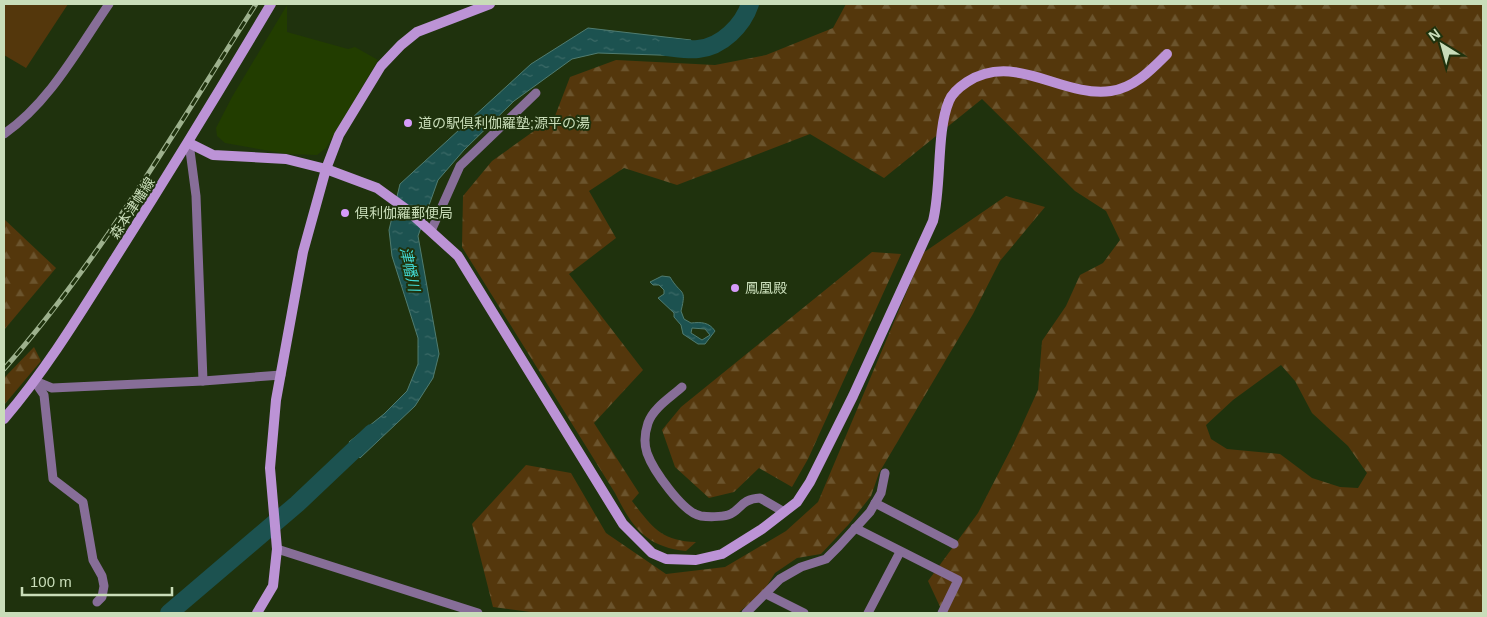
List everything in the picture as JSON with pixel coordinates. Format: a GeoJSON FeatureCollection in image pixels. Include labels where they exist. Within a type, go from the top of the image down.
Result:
{"type":"FeatureCollection","features":[{"type":"Feature","properties":{"kind":"street"},"geometry":{"type":"LineString","coordinates":[[4,134],[27,115],[49,92],[109,4]]}},
{"type":"Feature","properties":{"kind":"street","name":"森本津幡線"},"geometry":{"type":"LineString","coordinates":[[4,419],[35,381],[189,144],[271,4]]}},
{"type":"Feature","properties":{"kind":"street"},"geometry":{"type":"LineString","coordinates":[[257,613],[273,586],[277,549],[270,468],[276,400],[303,252],[326,169],[340,135],[382,66],[401,45],[417,32],[490,4]]}},
{"type":"Feature","properties":{"kind":"street"},"geometry":{"type":"LineString","coordinates":[[189,144],[213,155],[286,160],[326,169],[377,188],[406,209],[458,256],[623,524],[652,553],[666,558],[696,560],[722,554],[784,512],[796,502],[810,482],[924,243],[938,203],[944,118],[950,99],[969,81],[993,71],[1012,71],[1096,92],[1112,91],[1130,86],[1148,73],[1167,54]]}},
{"type":"Feature","properties":{"kind":"street"},"geometry":{"type":"LineString","coordinates":[[431,230],[460,166],[536,94]]}},
{"type":"Feature","properties":{"kind":"street"},"geometry":{"type":"LineString","coordinates":[[189,144],[196,196],[203,381]]}},
{"type":"Feature","properties":{"kind":"street"},"geometry":{"type":"LineString","coordinates":[[35,381],[52,388],[203,381],[281,375]]}},
{"type":"Feature","properties":{"kind":"street"},"geometry":{"type":"LineString","coordinates":[[35,381],[44,395],[53,479],[82,502],[93,560],[102,576],[104,586],[102,597],[97,602]]}},
{"type":"Feature","properties":{"kind":"street"},"geometry":{"type":"LineString","coordinates":[[682,387],[654,413],[648,423],[645,440],[648,454],[684,508],[692,514],[702,516],[728,515],[745,500],[760,498],[784,512]]}},
{"type":"Feature","properties":{"kind":"street"},"geometry":{"type":"LineString","coordinates":[[746,613],[780,579],[791,572],[826,559],[875,503],[880,494],[886,473]]}},
{"type":"Feature","properties":{"kind":"street"},"geometry":{"type":"LineString","coordinates":[[875,503],[954,544]]}},
{"type":"Feature","properties":{"kind":"street"},"geometry":{"type":"LineString","coordinates":[[855,528],[958,580],[942,613]]}},
{"type":"Feature","properties":{"kind":"street"},"geometry":{"type":"LineString","coordinates":[[277,549],[478,613]]}},
{"type":"Feature","properties":{"kind":"street"},"geometry":{"type":"LineString","coordinates":[[868,613],[900,552]]}},
{"type":"Feature","properties":{"kind":"street"},"geometry":{"type":"LineString","coordinates":[[766,594],[804,613]]}},
{"type":"Feature","properties":{"kind":"shaded area"},"geometry":{"type":"Polygon","coordinates":[[[287,5],[287,32],[348,49],[355,47],[378,60],[326,148],[317,155],[287,154],[225,143],[217,136],[216,128],[232,97],[287,5]]]}},
{"type":"Feature","properties":{"kind":"green space"},"geometry":{"type":"Polygon","coordinates":[[[4,4],[68,4],[26,68],[4,55],[4,4]]]}},
{"type":"Feature","properties":{"kind":"green space"},"geometry":{"type":"Polygon","coordinates":[[[846,4],[1483,4],[1483,613],[943,613],[928,581],[978,513],[1013,445],[1038,390],[1042,341],[1066,306],[1080,275],[1103,263],[1120,240],[1106,211],[1075,191],[982,99],[884,178],[810,134],[677,185],[624,168],[589,191],[616,238],[569,274],[643,370],[594,423],[639,493],[632,501],[652,525],[658,531],[674,539],[696,542],[686,551],[672,549],[650,540],[642,533],[628,516],[462,247],[463,196],[492,161],[555,116],[570,77],[616,60],[715,65],[766,55],[833,28],[846,4]],[[1281,365],[1233,400],[1206,425],[1211,439],[1227,449],[1280,454],[1312,478],[1340,487],[1358,488],[1367,473],[1348,446],[1312,413],[1295,381],[1281,365]]]}},
{"type":"Feature","properties":{"kind":"green space"},"geometry":{"type":"Polygon","coordinates":[[[1006,196],[1045,207],[1000,261],[973,314],[879,473],[871,496],[849,524],[821,554],[797,558],[775,573],[763,592],[738,613],[538,613],[493,607],[472,524],[526,465],[571,473],[606,533],[666,574],[725,567],[786,531],[818,502],[923,253],[1006,196]]]}},
{"type":"Feature","properties":{"kind":"green space"},"geometry":{"type":"Polygon","coordinates":[[[4,219],[56,268],[4,330],[4,219]]]}},
{"type":"Feature","properties":{"kind":"green space"},"geometry":{"type":"Polygon","coordinates":[[[872,252],[901,254],[808,459],[792,487],[759,468],[734,492],[709,498],[675,467],[662,430],[681,407],[872,252]]]}},
{"type":"Feature","properties":{"kind":"green space"},"geometry":{"type":"Polygon","coordinates":[[[34,347],[41,361],[4,405],[4,378],[34,347]]]}},
{"type":"Feature","properties":{"kind":"water"},"geometry":{"type":"Polygon","coordinates":[[[588,28],[691,40],[687,56],[598,53],[572,59],[514,101],[464,150],[438,180],[418,236],[439,354],[433,378],[415,406],[360,458],[349,442],[384,414],[407,391],[418,364],[418,338],[392,256],[389,230],[400,184],[531,64],[588,28]]]}},
{"type":"Feature","properties":{"kind":"water"},"geometry":{"type":"Polygon","coordinates":[[[662,276],[670,277],[683,295],[681,311],[684,319],[691,323],[707,324],[715,331],[705,344],[698,344],[683,334],[681,325],[674,317],[674,313],[658,298],[664,294],[664,290],[659,285],[653,285],[650,282],[662,276]],[[692,328],[691,333],[702,340],[710,335],[705,329],[692,328]]]}},
{"type":"Feature","properties":{"kind":"waterway","name":"津幡川"},"geometry":{"type":"LineString","coordinates":[[666,47],[694,49],[715,44],[737,27],[750,4]]}},
{"type":"Feature","properties":{"kind":"waterway","name":"津幡川"},"geometry":{"type":"LineString","coordinates":[[169,613],[297,504],[372,433]]}},
{"type":"Feature","properties":{"kind":"railway"},"geometry":{"type":"LineString","coordinates":[[4,369],[40,327],[106,237],[256,4]]}},
{"type":"Feature","properties":{"kind":"place","name":"道の駅倶利伽羅塾;源平の湯"},"geometry":{"type":"Point","coordinates":[408,123]}},
{"type":"Feature","properties":{"kind":"place","name":"倶利伽羅郵便局"},"geometry":{"type":"Point","coordinates":[345,213]}},
{"type":"Feature","properties":{"kind":"place","name":"鳳凰殿"},"geometry":{"type":"Point","coordinates":[735,288]}}]}
